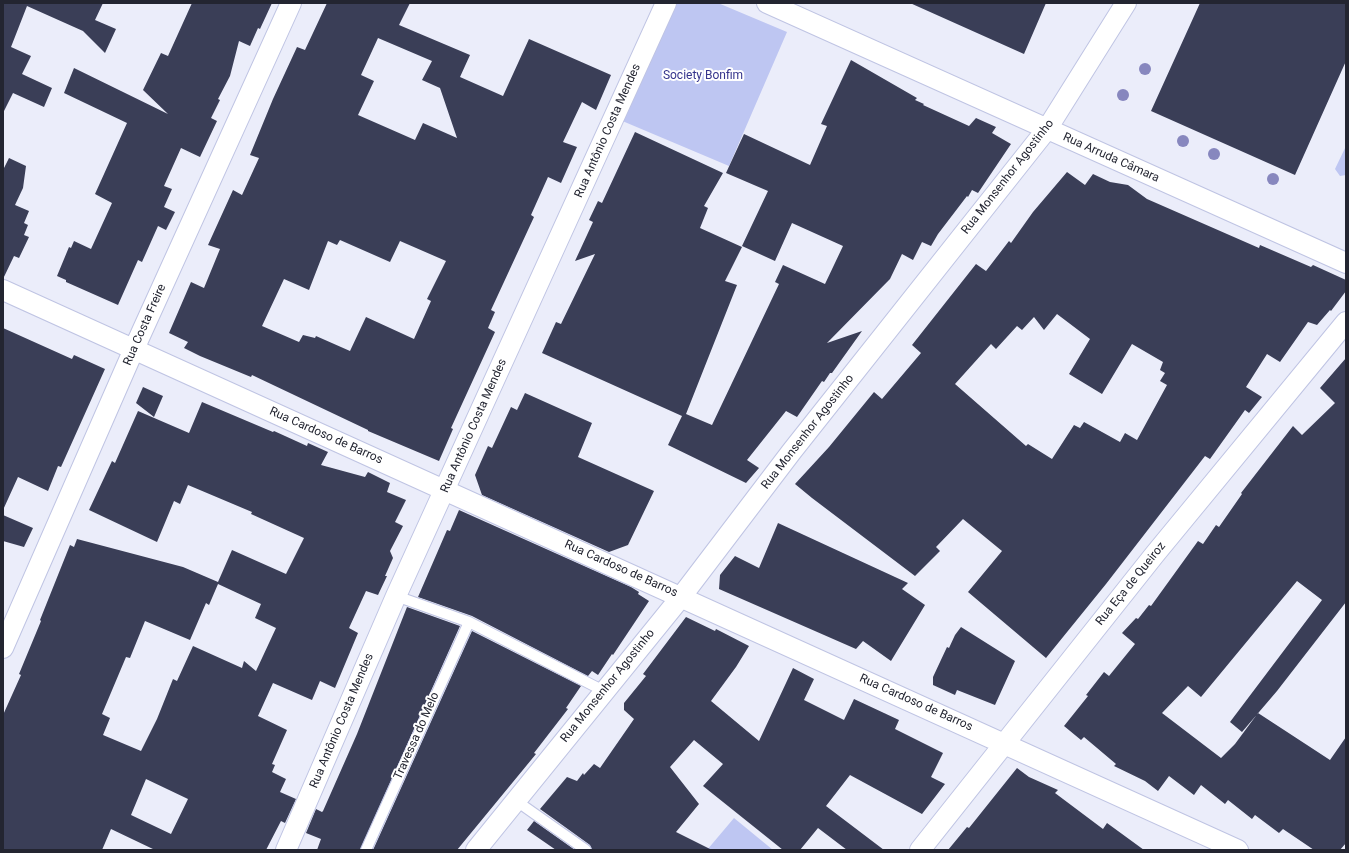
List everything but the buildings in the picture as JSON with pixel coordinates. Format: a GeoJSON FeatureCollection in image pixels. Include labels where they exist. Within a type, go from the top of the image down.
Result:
{"type":"FeatureCollection","features":[{"type":"Feature","properties":{"kind":"street","name":"Rua Costa Freire"},"geometry":{"type":"LineString","coordinates":[[3,648],[134,349],[291,3]]}},
{"type":"Feature","properties":{"kind":"street","name":"Rua Antônio Costa Mendes"},"geometry":{"type":"LineString","coordinates":[[286,850],[396,596],[666,3]]}},
{"type":"Feature","properties":{"kind":"street","name":"Rua Arruda Câmara"},"geometry":{"type":"LineString","coordinates":[[767,3],[1346,263]]}},
{"type":"Feature","properties":{"kind":"street","name":"Rua Monsenhor Agostinho"},"geometry":{"type":"LineString","coordinates":[[476,850],[681,597],[792,451],[1047,129],[1126,3]]}},
{"type":"Feature","properties":{"kind":"street","name":"Rua Cardoso de Barros"},"geometry":{"type":"LineString","coordinates":[[3,290],[1238,850]]}},
{"type":"Feature","properties":{"kind":"street","name":"Rua Eça de Queiroz"},"geometry":{"type":"LineString","coordinates":[[920,850],[1155,554],[1346,322]]}},
{"type":"Feature","properties":{"kind":"lane"},"geometry":{"type":"LineString","coordinates":[[396,596],[469,622],[604,691]]}},
{"type":"Feature","properties":{"kind":"lane","name":"Travessa do Melo"},"geometry":{"type":"LineString","coordinates":[[366,850],[469,622]]}},
{"type":"Feature","properties":{"kind":"lane"},"geometry":{"type":"LineString","coordinates":[[515,800],[586,850]]}},
{"type":"Feature","properties":{"kind":"green space","name":"Society Bonfim"},"geometry":{"type":"Polygon","coordinates":[[[670,3],[718,3],[787,32],[729,166],[620,120],[670,3]]]}},
{"type":"Feature","properties":{"kind":"green space"},"geometry":{"type":"Polygon","coordinates":[[[1346,146],[1346,175],[1340,176],[1335,169],[1346,146]]]}},
{"type":"Feature","properties":{"kind":"green space"},"geometry":{"type":"Polygon","coordinates":[[[734,818],[773,850],[707,850],[734,818]]]}}]}
